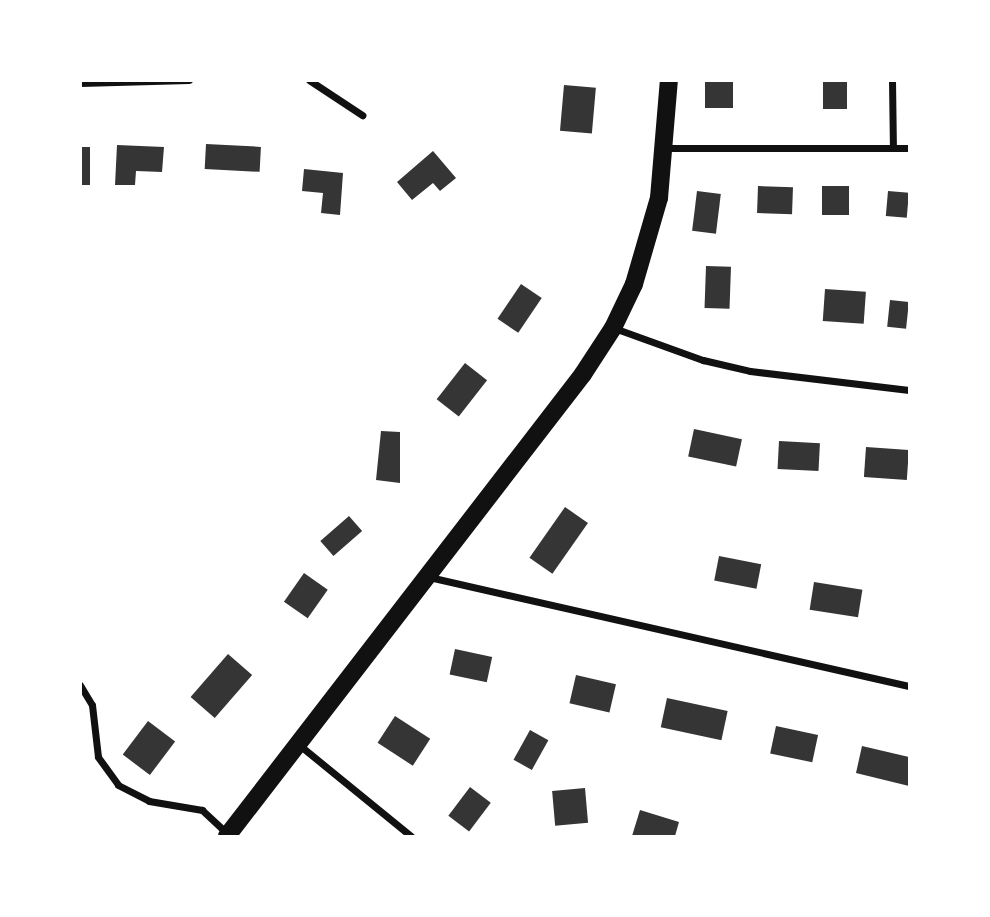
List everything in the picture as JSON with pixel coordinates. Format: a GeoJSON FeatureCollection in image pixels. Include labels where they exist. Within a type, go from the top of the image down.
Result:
{"type":"FeatureCollection","features":[{"type":"Feature","properties":{"kind":"main road"},"geometry":{"type":"LineString","coordinates":[[227,835],[583,374],[613,328],[649,241],[664,148],[668,80]]}},
{"type":"Feature","properties":{"kind":"street"},"geometry":{"type":"LineString","coordinates":[[80,83],[189,80]]}},
{"type":"Feature","properties":{"kind":"street"},"geometry":{"type":"LineString","coordinates":[[309,80],[362,115]]}},
{"type":"Feature","properties":{"kind":"street"},"geometry":{"type":"LineString","coordinates":[[892,80],[893,148]]}},
{"type":"Feature","properties":{"kind":"street"},"geometry":{"type":"LineString","coordinates":[[664,148],[909,148]]}},
{"type":"Feature","properties":{"kind":"street"},"geometry":{"type":"LineString","coordinates":[[613,328],[680,353],[750,371],[909,390]]}},
{"type":"Feature","properties":{"kind":"street"},"geometry":{"type":"LineString","coordinates":[[426,576],[909,687]]}},
{"type":"Feature","properties":{"kind":"street"},"geometry":{"type":"LineString","coordinates":[[80,685],[92,705],[98,757],[118,785],[149,801],[201,810],[227,835]]}},
{"type":"Feature","properties":{"kind":"street"},"geometry":{"type":"LineString","coordinates":[[297,744],[411,836]]}},
{"type":"Feature","properties":{"kind":"building"},"geometry":{"type":"Polygon","coordinates":[[[705,80],[733,80],[733,108],[705,108],[705,80]]]}},
{"type":"Feature","properties":{"kind":"building"},"geometry":{"type":"Polygon","coordinates":[[[823,80],[847,80],[847,109],[823,109],[823,80]]]}},
{"type":"Feature","properties":{"kind":"building"},"geometry":{"type":"Polygon","coordinates":[[[564,85],[596,88],[592,134],[560,131],[564,85]]]}},
{"type":"Feature","properties":{"kind":"building"},"geometry":{"type":"Polygon","coordinates":[[[206,144],[261,147],[260,172],[205,169],[206,144]]]}},
{"type":"Feature","properties":{"kind":"building"},"geometry":{"type":"Polygon","coordinates":[[[117,145],[164,147],[162,172],[136,171],[135,185],[115,185],[117,145]]]}},
{"type":"Feature","properties":{"kind":"building"},"geometry":{"type":"Polygon","coordinates":[[[80,147],[90,147],[90,185],[80,185],[80,147]]]}},
{"type":"Feature","properties":{"kind":"building"},"geometry":{"type":"Polygon","coordinates":[[[433,151],[456,178],[440,191],[433,183],[412,200],[397,182],[433,151]]]}},
{"type":"Feature","properties":{"kind":"building"},"geometry":{"type":"Polygon","coordinates":[[[304,169],[343,173],[340,215],[321,213],[323,193],[302,191],[304,169]]]}},
{"type":"Feature","properties":{"kind":"building"},"geometry":{"type":"Polygon","coordinates":[[[758,186],[793,187],[792,214],[757,213],[758,186]]]}},
{"type":"Feature","properties":{"kind":"building"},"geometry":{"type":"Polygon","coordinates":[[[822,186],[849,186],[849,215],[822,215],[822,186]]]}},
{"type":"Feature","properties":{"kind":"building"},"geometry":{"type":"Polygon","coordinates":[[[697,191],[721,194],[716,234],[692,231],[697,191]]]}},
{"type":"Feature","properties":{"kind":"building"},"geometry":{"type":"Polygon","coordinates":[[[888,191],[909,193],[907,218],[886,216],[888,191]]]}},
{"type":"Feature","properties":{"kind":"building"},"geometry":{"type":"Polygon","coordinates":[[[706,266],[731,267],[730,309],[705,308],[706,266]]]}},
{"type":"Feature","properties":{"kind":"building"},"geometry":{"type":"Polygon","coordinates":[[[521,284],[542,298],[518,333],[498,319],[521,284]]]}},
{"type":"Feature","properties":{"kind":"building"},"geometry":{"type":"Polygon","coordinates":[[[825,289],[866,292],[864,324],[823,321],[825,289]]]}},
{"type":"Feature","properties":{"kind":"building"},"geometry":{"type":"Polygon","coordinates":[[[890,300],[909,302],[906,329],[887,327],[890,300]]]}},
{"type":"Feature","properties":{"kind":"building"},"geometry":{"type":"Polygon","coordinates":[[[465,363],[487,380],[459,416],[437,399],[465,363]]]}},
{"type":"Feature","properties":{"kind":"building"},"geometry":{"type":"Polygon","coordinates":[[[694,429],[742,439],[736,467],[688,456],[694,429]]]}},
{"type":"Feature","properties":{"kind":"building"},"geometry":{"type":"Polygon","coordinates":[[[381,431],[400,432],[400,483],[376,480],[381,431]]]}},
{"type":"Feature","properties":{"kind":"building"},"geometry":{"type":"Polygon","coordinates":[[[779,441],[820,443],[818,471],[778,469],[779,441]]]}},
{"type":"Feature","properties":{"kind":"building"},"geometry":{"type":"Polygon","coordinates":[[[866,447],[909,450],[907,480],[864,477],[866,447]]]}},
{"type":"Feature","properties":{"kind":"building"},"geometry":{"type":"Polygon","coordinates":[[[565,507],[588,523],[552,574],[529,558],[565,507]]]}},
{"type":"Feature","properties":{"kind":"building"},"geometry":{"type":"Polygon","coordinates":[[[349,516],[362,531],[333,556],[320,541],[349,516]]]}},
{"type":"Feature","properties":{"kind":"building"},"geometry":{"type":"Polygon","coordinates":[[[719,556],[761,564],[756,589],[714,581],[719,556]]]}},
{"type":"Feature","properties":{"kind":"building"},"geometry":{"type":"Polygon","coordinates":[[[304,573],[328,590],[308,618],[284,602],[304,573]]]}},
{"type":"Feature","properties":{"kind":"building"},"geometry":{"type":"Polygon","coordinates":[[[814,582],[862,590],[858,617],[810,610],[814,582]]]}},
{"type":"Feature","properties":{"kind":"building"},"geometry":{"type":"Polygon","coordinates":[[[455,649],[492,657],[487,682],[450,674],[455,649]]]}},
{"type":"Feature","properties":{"kind":"building"},"geometry":{"type":"Polygon","coordinates":[[[228,654],[252,675],[215,718],[191,697],[228,654]]]}},
{"type":"Feature","properties":{"kind":"building"},"geometry":{"type":"Polygon","coordinates":[[[576,675],[616,684],[609,712],[569,703],[576,675]]]}},
{"type":"Feature","properties":{"kind":"building"},"geometry":{"type":"Polygon","coordinates":[[[667,698],[728,711],[721,740],[661,727],[667,698]]]}},
{"type":"Feature","properties":{"kind":"building"},"geometry":{"type":"Polygon","coordinates":[[[395,716],[430,739],[413,766],[378,743],[395,716]]]}},
{"type":"Feature","properties":{"kind":"building"},"geometry":{"type":"Polygon","coordinates":[[[148,721],[175,741],[150,775],[123,755],[148,721]]]}},
{"type":"Feature","properties":{"kind":"building"},"geometry":{"type":"Polygon","coordinates":[[[776,726],[818,735],[812,762],[770,753],[776,726]]]}},
{"type":"Feature","properties":{"kind":"building"},"geometry":{"type":"Polygon","coordinates":[[[530,730],[548,740],[532,770],[514,760],[530,730]]]}},
{"type":"Feature","properties":{"kind":"building"},"geometry":{"type":"Polygon","coordinates":[[[862,746],[909,757],[909,786],[856,773],[862,746]]]}},
{"type":"Feature","properties":{"kind":"building"},"geometry":{"type":"Polygon","coordinates":[[[470,787],[491,803],[469,831],[448,816],[470,787]]]}},
{"type":"Feature","properties":{"kind":"building"},"geometry":{"type":"Polygon","coordinates":[[[585,788],[588,823],[555,826],[552,791],[585,788]]]}},
{"type":"Feature","properties":{"kind":"building"},"geometry":{"type":"Polygon","coordinates":[[[640,810],[679,822],[675,836],[632,836],[640,810]]]}}]}
